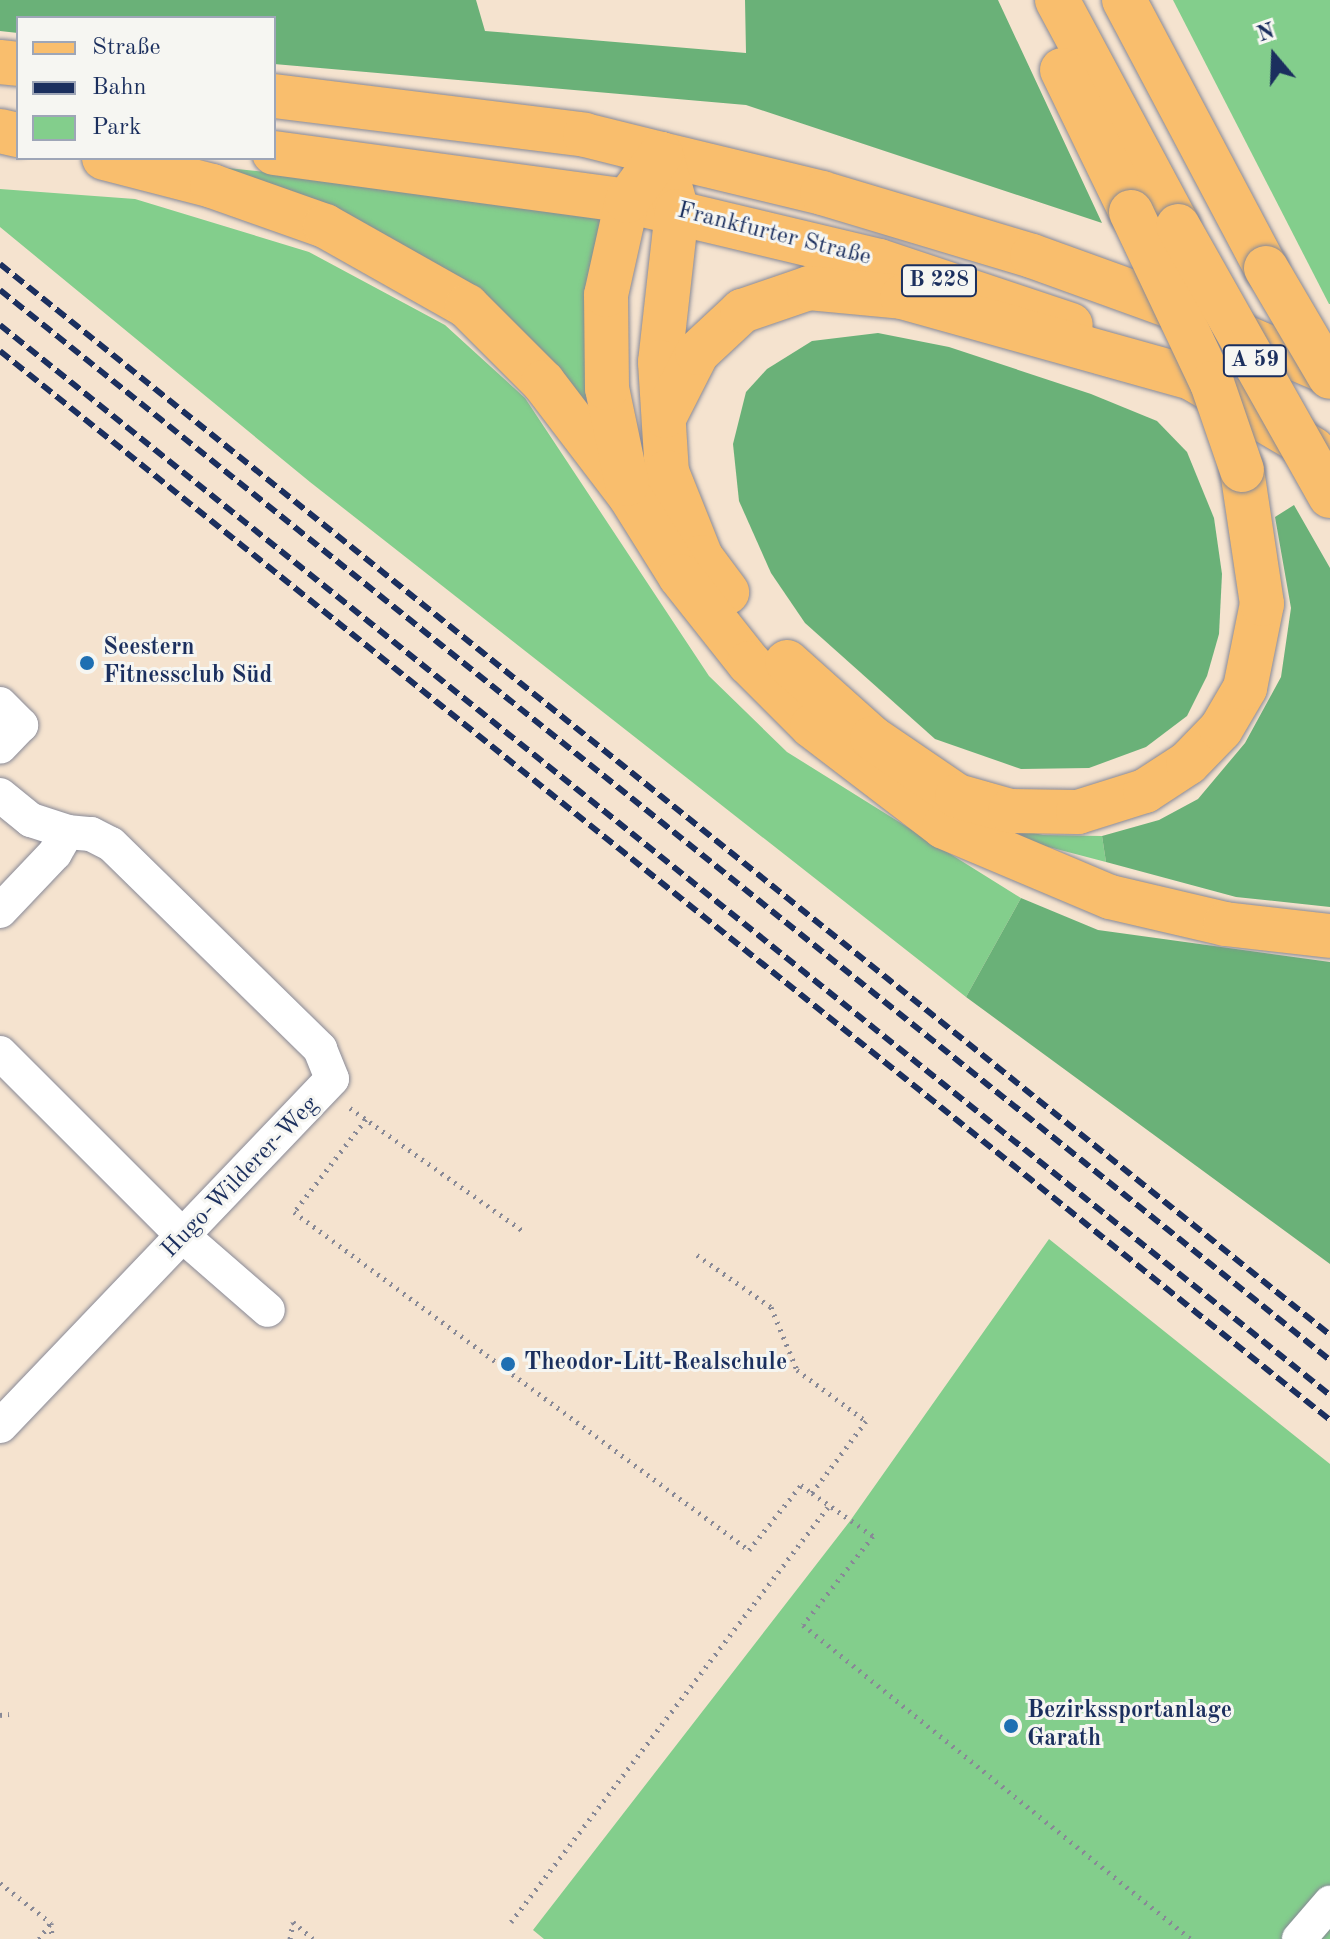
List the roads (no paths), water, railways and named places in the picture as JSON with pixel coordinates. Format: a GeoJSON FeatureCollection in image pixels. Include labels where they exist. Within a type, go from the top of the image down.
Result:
{"type":"FeatureCollection","features":[{"type":"Feature","properties":{"kind":"main road"},"geometry":{"type":"LineString","coordinates":[[661,154],[677,211],[660,362],[667,472],[701,557],[766,643],[872,738],[957,796],[1010,811],[1078,812],[1145,791],[1188,763],[1221,729],[1245,688],[1262,604],[1242,470],[1212,383],[1042,27],[1042,0]]}},
{"type":"Feature","properties":{"kind":"main road","name":"A 59"},"geometry":{"type":"LineString","coordinates":[[1057,0],[1178,226],[1328,471]]}},
{"type":"Feature","properties":{"kind":"main road","name":"A 59"},"geometry":{"type":"LineString","coordinates":[[1124,0],[1266,268],[1325,372]]}},
{"type":"Feature","properties":{"kind":"main road","name":"Frankfurter Straße"},"geometry":{"type":"LineString","coordinates":[[276,96],[585,135],[822,193],[1032,256],[1325,372]]}},
{"type":"Feature","properties":{"kind":"main road","name":"Frankfurter Straße"},"geometry":{"type":"LineString","coordinates":[[276,153],[627,201],[879,261],[1069,324],[1192,378],[1328,471]]}},
{"type":"Feature","properties":{"kind":"main road"},"geometry":{"type":"LineString","coordinates":[[630,496],[606,372],[606,295],[627,201],[661,154]]}},
{"type":"Feature","properties":{"kind":"main road"},"geometry":{"type":"LineString","coordinates":[[112,160],[212,186],[325,226],[467,306],[543,382],[630,496],[680,576],[749,663],[812,726],[944,827],[1110,897],[1225,924],[1330,936]]}},
{"type":"Feature","properties":{"kind":"main road"},"geometry":{"type":"LineString","coordinates":[[662,422],[697,353],[742,311],[809,288],[902,297],[1192,378]]}},
{"type":"Feature","properties":{"kind":"street"},"geometry":{"type":"LineString","coordinates":[[0,704],[21,725],[0,747]]}},
{"type":"Feature","properties":{"kind":"street","name":"Hugo-Wilderer-Weg"},"geometry":{"type":"LineString","coordinates":[[0,795],[20,813],[67,832],[91,834],[111,844],[320,1049],[331,1070],[326,1091],[184,1237],[7,1405]]}},
{"type":"Feature","properties":{"kind":"street"},"geometry":{"type":"LineString","coordinates":[[0,911],[55,853],[67,832]]}},
{"type":"Feature","properties":{"kind":"street"},"geometry":{"type":"LineString","coordinates":[[0,1053],[184,1237],[268,1310]]}},
{"type":"Feature","properties":{"kind":"street"},"geometry":{"type":"LineString","coordinates":[[1299,1939],[1330,1903]]}},
{"type":"Feature","properties":{"kind":"railway"},"geometry":{"type":"LineString","coordinates":[[0,264],[1330,1335]]}},
{"type":"Feature","properties":{"kind":"railway"},"geometry":{"type":"LineString","coordinates":[[0,290],[1330,1360]]}},
{"type":"Feature","properties":{"kind":"railway"},"geometry":{"type":"LineString","coordinates":[[0,325],[1330,1395]]}},
{"type":"Feature","properties":{"kind":"railway"},"geometry":{"type":"LineString","coordinates":[[0,351],[1330,1420]]}},
{"type":"Feature","properties":{"kind":"place","name":"Seestern Fitnessclub Süd"},"geometry":{"type":"Point","coordinates":[87,663]}},
{"type":"Feature","properties":{"kind":"place","name":"Theodor-Litt-Realschule"},"geometry":{"type":"Point","coordinates":[508,1364]}},
{"type":"Feature","properties":{"kind":"place","name":"Bezirkssportanlage Garath"},"geometry":{"type":"Point","coordinates":[1011,1726]}}]}
